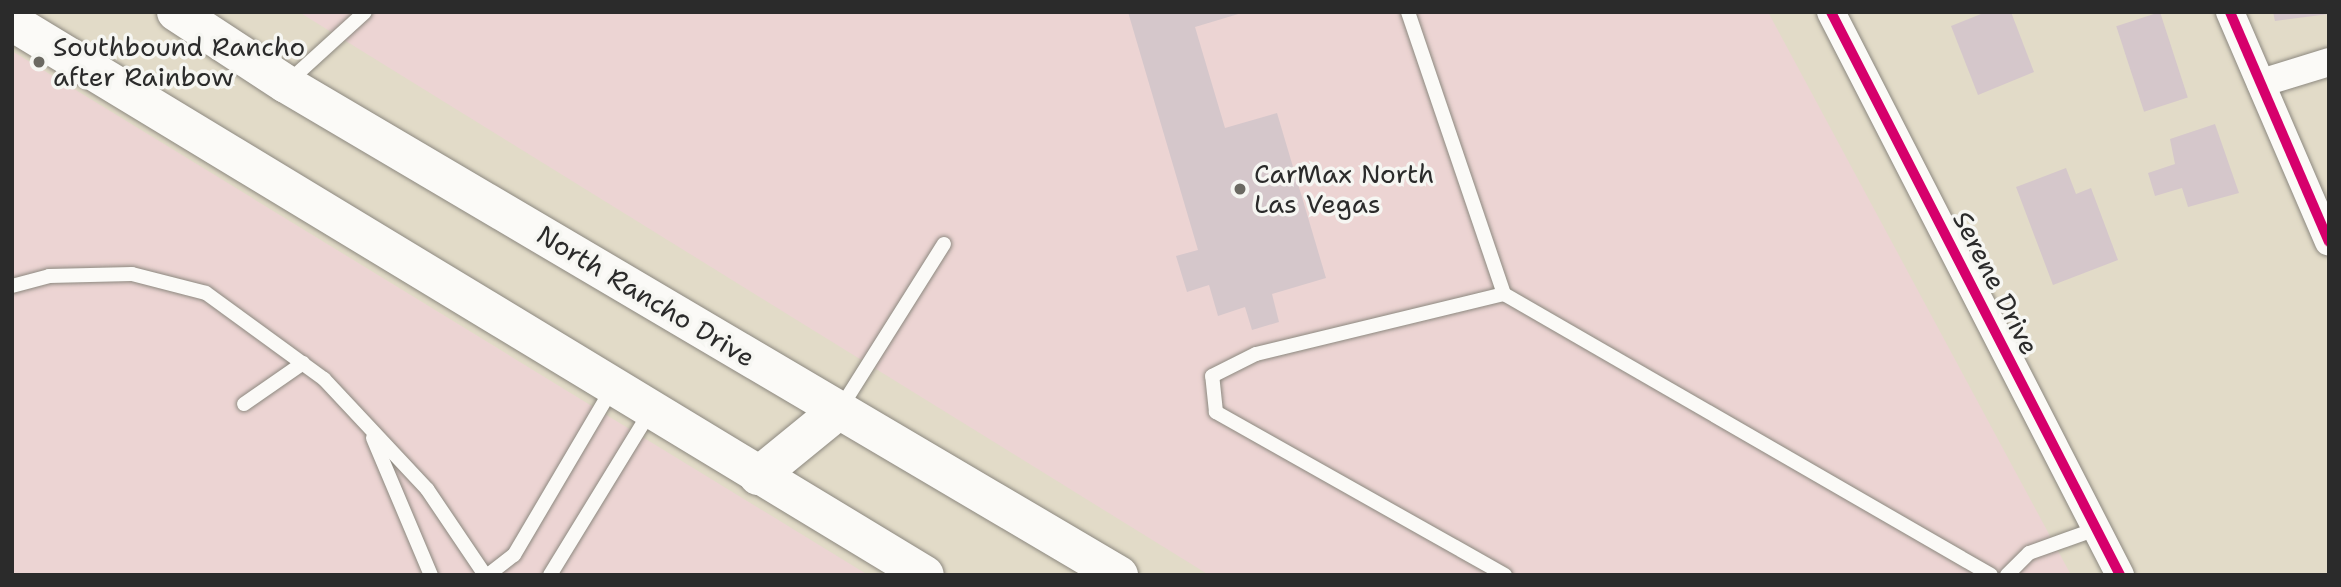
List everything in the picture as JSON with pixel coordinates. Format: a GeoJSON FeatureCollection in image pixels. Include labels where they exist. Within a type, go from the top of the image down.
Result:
{"type":"FeatureCollection","features":[{"type":"Feature","properties":{"kind":"main road","name":"North Rancho Drive"},"geometry":{"type":"LineString","coordinates":[[176,12],[286,84],[1119,575]]}},
{"type":"Feature","properties":{"kind":"main road"},"geometry":{"type":"LineString","coordinates":[[12,22],[611,390],[925,575]]}},
{"type":"Feature","properties":{"kind":"main road"},"geometry":{"type":"LineString","coordinates":[[758,476],[839,410]]}},
{"type":"Feature","properties":{"kind":"street","name":"Serene Drive"},"geometry":{"type":"LineString","coordinates":[[1831,12],[2120,575]]}},
{"type":"Feature","properties":{"kind":"street"},"geometry":{"type":"LineString","coordinates":[[2230,12],[2329,242]]}},
{"type":"Feature","properties":{"kind":"street"},"geometry":{"type":"LineString","coordinates":[[2260,83],[2329,62]]}},
{"type":"Feature","properties":{"kind":"lane"},"geometry":{"type":"LineString","coordinates":[[286,84],[365,12]]}},
{"type":"Feature","properties":{"kind":"lane"},"geometry":{"type":"LineString","coordinates":[[1408,12],[1504,294],[1991,575]]}},
{"type":"Feature","properties":{"kind":"lane"},"geometry":{"type":"LineString","coordinates":[[839,410],[944,244]]}},
{"type":"Feature","properties":{"kind":"lane"},"geometry":{"type":"LineString","coordinates":[[12,286],[49,276],[132,274],[194,290],[303,363],[426,489],[486,575],[514,555],[611,390]]}},
{"type":"Feature","properties":{"kind":"lane"},"geometry":{"type":"LineString","coordinates":[[1504,294],[1255,354],[1212,376],[1216,412],[1505,575]]}},
{"type":"Feature","properties":{"kind":"lane"},"geometry":{"type":"LineString","coordinates":[[244,404],[303,363]]}},
{"type":"Feature","properties":{"kind":"lane"},"geometry":{"type":"LineString","coordinates":[[550,575],[650,412]]}},
{"type":"Feature","properties":{"kind":"lane"},"geometry":{"type":"LineString","coordinates":[[370,430],[431,575]]}},
{"type":"Feature","properties":{"kind":"lane"},"geometry":{"type":"LineString","coordinates":[[2007,575],[2029,553],[2096,528]]}},
{"type":"Feature","properties":{"kind":"shaded area"},"geometry":{"type":"Polygon","coordinates":[[[299,12],[1768,12],[2071,575],[1209,575],[299,12]]]}},
{"type":"Feature","properties":{"kind":"shaded area"},"geometry":{"type":"Polygon","coordinates":[[[12,51],[868,575],[12,575],[12,51]]]}},
{"type":"Feature","properties":{"kind":"building","name":"CarMax North Las Vegas"},"geometry":{"type":"Polygon","coordinates":[[[1128,12],[1245,12],[1195,27],[1225,128],[1277,113],[1326,278],[1272,294],[1279,322],[1252,330],[1245,307],[1218,316],[1209,285],[1187,292],[1176,256],[1198,250],[1128,12]]]}},
{"type":"Feature","properties":{"kind":"building"},"geometry":{"type":"Polygon","coordinates":[[[1986,12],[2011,12],[2034,72],[1978,95],[1951,26],[1986,12]]]}},
{"type":"Feature","properties":{"kind":"building"},"geometry":{"type":"Polygon","coordinates":[[[2160,12],[2188,98],[2144,112],[2116,26],[2160,12]]]}},
{"type":"Feature","properties":{"kind":"building"},"geometry":{"type":"Polygon","coordinates":[[[2273,12],[2329,12],[2329,14],[2275,21],[2273,12]]]}},
{"type":"Feature","properties":{"kind":"building"},"geometry":{"type":"Polygon","coordinates":[[[2215,124],[2239,193],[2188,207],[2182,188],[2155,196],[2148,173],[2175,164],[2170,139],[2215,124]]]}},
{"type":"Feature","properties":{"kind":"building"},"geometry":{"type":"Polygon","coordinates":[[[2066,168],[2076,194],[2091,188],[2118,260],[2053,285],[2016,187],[2066,168]]]}},
{"type":"Feature","properties":{"kind":"cycle path"},"geometry":{"type":"LineString","coordinates":[[1831,12],[2120,575]]}},
{"type":"Feature","properties":{"kind":"cycle path"},"geometry":{"type":"LineString","coordinates":[[2230,12],[2329,242]]}},
{"type":"Feature","properties":{"kind":"place","name":"Southbound Rancho after Rainbow"},"geometry":{"type":"Point","coordinates":[39,62]}},
{"type":"Feature","properties":{"kind":"place","name":"CarMax North Las Vegas"},"geometry":{"type":"Point","coordinates":[1240,189]}}]}
